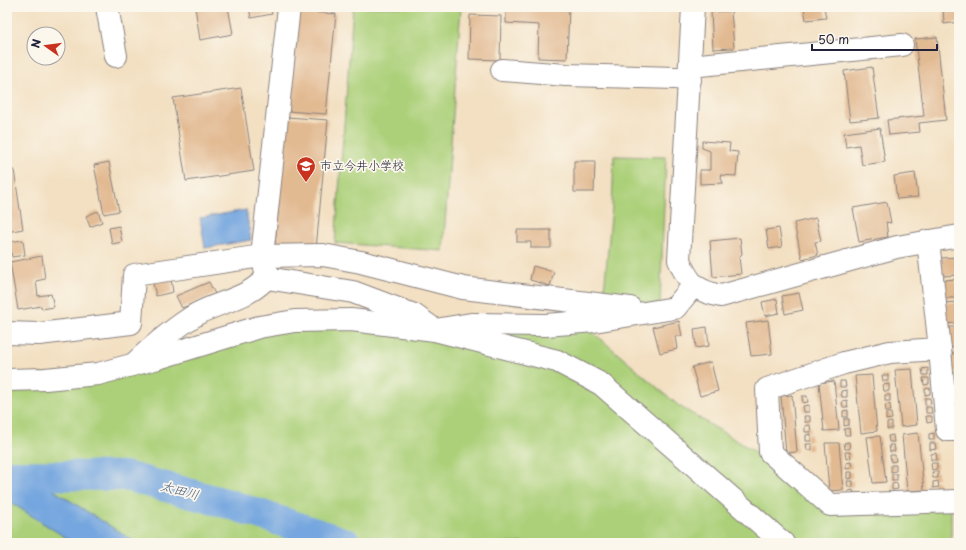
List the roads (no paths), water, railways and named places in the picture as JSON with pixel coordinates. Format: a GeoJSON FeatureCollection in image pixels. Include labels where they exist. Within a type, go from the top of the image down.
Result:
{"type":"FeatureCollection","features":[{"type":"Feature","properties":{"kind":"street"},"geometry":{"type":"LineString","coordinates":[[108,7],[116,56]]}},
{"type":"Feature","properties":{"kind":"street"},"geometry":{"type":"LineString","coordinates":[[134,364],[158,340],[192,318],[251,292],[266,266],[289,7]]}},
{"type":"Feature","properties":{"kind":"street"},"geometry":{"type":"LineString","coordinates":[[693,7],[679,260],[685,275],[693,286],[707,293],[721,296],[897,247],[928,240],[959,236]]}},
{"type":"Feature","properties":{"kind":"street"},"geometry":{"type":"LineString","coordinates":[[502,70],[676,78],[690,73],[902,45]]}},
{"type":"Feature","properties":{"kind":"street"},"geometry":{"type":"LineString","coordinates":[[928,240],[947,430],[959,430]]}},
{"type":"Feature","properties":{"kind":"street"},"geometry":{"type":"LineString","coordinates":[[7,332],[39,334],[131,323],[134,275],[266,266],[323,255],[361,262],[463,288],[655,311]]}},
{"type":"Feature","properties":{"kind":"street"},"geometry":{"type":"LineString","coordinates":[[266,266],[273,279],[286,283],[353,292],[414,315],[435,330],[471,324],[546,325],[578,322],[675,308],[693,286]]}},
{"type":"Feature","properties":{"kind":"street"},"geometry":{"type":"LineString","coordinates":[[7,380],[98,374],[259,327],[296,321],[351,320],[435,330],[558,361],[601,384],[783,543]]}},
{"type":"Feature","properties":{"kind":"street"},"geometry":{"type":"LineString","coordinates":[[940,349],[890,352],[844,363],[767,389],[770,452],[830,505],[959,501]]}},
{"type":"Feature","properties":{"kind":"water"},"geometry":{"type":"Polygon","coordinates":[[[246,210],[251,240],[205,248],[200,218],[246,210]]]}},
{"type":"Feature","properties":{"kind":"water"},"geometry":{"type":"Polygon","coordinates":[[[7,470],[42,483],[137,543],[74,543],[7,500],[7,470]]]}},
{"type":"Feature","properties":{"kind":"waterway","name":"太田川"},"geometry":{"type":"LineString","coordinates":[[7,475],[125,476],[229,504],[346,543]]}},
{"type":"Feature","properties":{"kind":"place","name":"市立今井小学校"},"geometry":{"type":"Point","coordinates":[306,183]}}]}
